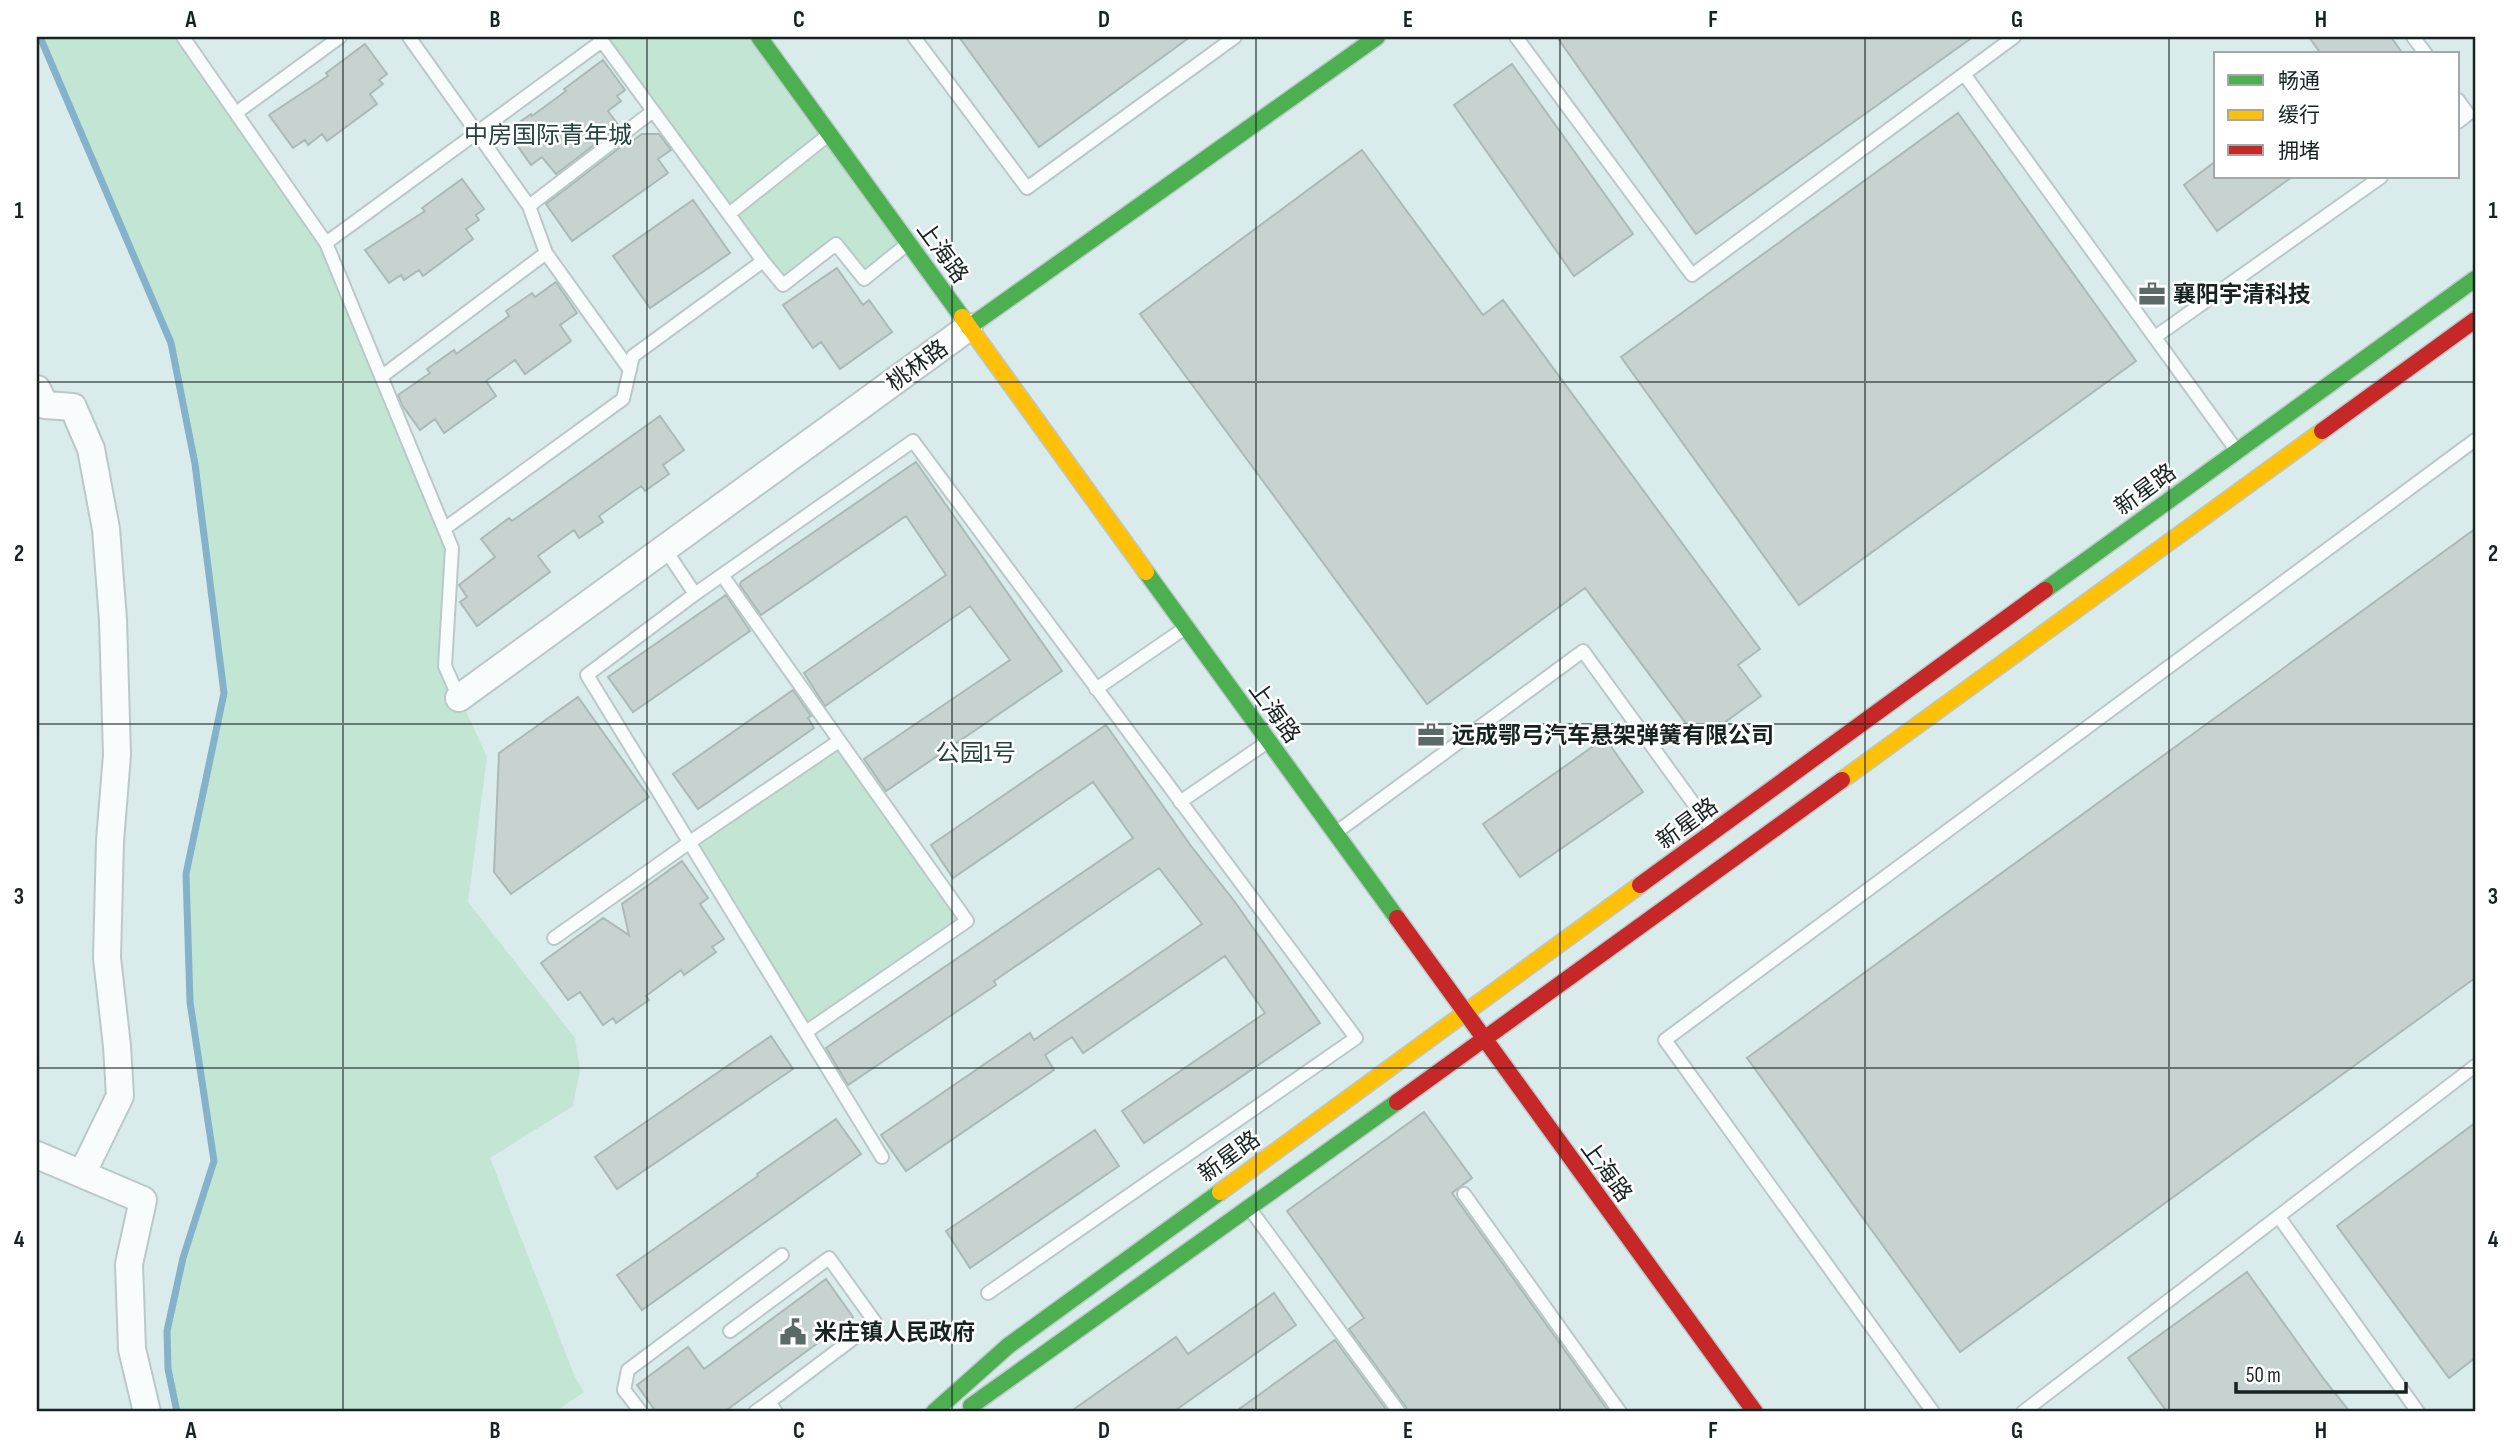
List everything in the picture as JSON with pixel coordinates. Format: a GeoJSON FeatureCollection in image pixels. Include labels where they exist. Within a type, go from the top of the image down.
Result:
{"type":"FeatureCollection","features":[{"type":"Feature","properties":{"kind":"street","name":"上海路"},"geometry":{"type":"LineString","coordinates":[[760,37],[1755,1412]]}},
{"type":"Feature","properties":{"kind":"street","name":"桃林路"},"geometry":{"type":"LineString","coordinates":[[459,698],[969,327],[1377,37]]}},
{"type":"Feature","properties":{"kind":"street","name":"新星路"},"geometry":{"type":"LineString","coordinates":[[934,1412],[1008,1346],[2475,279]]}},
{"type":"Feature","properties":{"kind":"street"},"geometry":{"type":"LineString","coordinates":[[962,1412],[1484,1040],[2475,320]]}},
{"type":"Feature","properties":{"kind":"street"},"geometry":{"type":"LineString","coordinates":[[37,388],[45,405],[73,407],[91,449],[106,529],[113,620],[117,755],[110,841],[107,958],[120,1096],[82,1174]]}},
{"type":"Feature","properties":{"kind":"street"},"geometry":{"type":"LineString","coordinates":[[37,1155],[143,1200],[129,1264],[132,1349],[147,1412]]}},
{"type":"Feature","properties":{"kind":"lane"},"geometry":{"type":"LineString","coordinates":[[183,37],[326,243],[382,377],[452,548],[445,666],[459,698]]}},
{"type":"Feature","properties":{"kind":"lane"},"geometry":{"type":"LineString","coordinates":[[236,113],[340,37]]}},
{"type":"Feature","properties":{"kind":"lane"},"geometry":{"type":"LineString","coordinates":[[408,37],[529,206],[546,253],[630,370]]}},
{"type":"Feature","properties":{"kind":"lane"},"geometry":{"type":"LineString","coordinates":[[914,37],[1027,188],[1235,37]]}},
{"type":"Feature","properties":{"kind":"lane"},"geometry":{"type":"LineString","coordinates":[[1516,37],[1692,275],[2014,37]]}},
{"type":"Feature","properties":{"kind":"lane"},"geometry":{"type":"LineString","coordinates":[[2413,37],[2424,52]]}},
{"type":"Feature","properties":{"kind":"lane"},"geometry":{"type":"LineString","coordinates":[[326,243],[601,39],[783,285],[836,244],[864,279],[908,243]]}},
{"type":"Feature","properties":{"kind":"lane"},"geometry":{"type":"LineString","coordinates":[[1964,74],[2237,450]]}},
{"type":"Feature","properties":{"kind":"lane"},"geometry":{"type":"LineString","coordinates":[[2460,103],[2468,114],[2460,120]]}},
{"type":"Feature","properties":{"kind":"lane"},"geometry":{"type":"LineString","coordinates":[[529,206],[653,111]]}},
{"type":"Feature","properties":{"kind":"lane"},"geometry":{"type":"LineString","coordinates":[[729,214],[830,134]]}},
{"type":"Feature","properties":{"kind":"lane"},"geometry":{"type":"LineString","coordinates":[[2155,337],[2380,178]]}},
{"type":"Feature","properties":{"kind":"lane"},"geometry":{"type":"LineString","coordinates":[[382,377],[546,253]]}},
{"type":"Feature","properties":{"kind":"lane"},"geometry":{"type":"LineString","coordinates":[[444,529],[623,399],[633,356],[763,261]]}},
{"type":"Feature","properties":{"kind":"lane"},"geometry":{"type":"LineString","coordinates":[[882,1157],[587,675],[695,594],[913,440],[1356,1038],[988,1293]]}},
{"type":"Feature","properties":{"kind":"lane"},"geometry":{"type":"LineString","coordinates":[[1933,1412],[1665,1040],[2475,440]]}},
{"type":"Feature","properties":{"kind":"lane"},"geometry":{"type":"LineString","coordinates":[[665,549],[695,594]]}},
{"type":"Feature","properties":{"kind":"lane"},"geometry":{"type":"LineString","coordinates":[[722,575],[967,920],[806,1032]]}},
{"type":"Feature","properties":{"kind":"lane"},"geometry":{"type":"LineString","coordinates":[[1096,689],[1186,627]]}},
{"type":"Feature","properties":{"kind":"lane"},"geometry":{"type":"LineString","coordinates":[[1335,834],[1583,651],[1714,831]]}},
{"type":"Feature","properties":{"kind":"lane"},"geometry":{"type":"LineString","coordinates":[[554,938],[839,741]]}},
{"type":"Feature","properties":{"kind":"lane"},"geometry":{"type":"LineString","coordinates":[[1180,802],[1268,741]]}},
{"type":"Feature","properties":{"kind":"lane"},"geometry":{"type":"LineString","coordinates":[[2023,1412],[2475,1066]]}},
{"type":"Feature","properties":{"kind":"lane"},"geometry":{"type":"LineString","coordinates":[[1464,1194],[1620,1412]]}},
{"type":"Feature","properties":{"kind":"lane"},"geometry":{"type":"LineString","coordinates":[[1249,1207],[1399,1412]]}},
{"type":"Feature","properties":{"kind":"lane"},"geometry":{"type":"LineString","coordinates":[[2278,1217],[2418,1412]]}},
{"type":"Feature","properties":{"kind":"lane"},"geometry":{"type":"LineString","coordinates":[[641,1412],[625,1390],[628,1370],[782,1255]]}},
{"type":"Feature","properties":{"kind":"lane"},"geometry":{"type":"LineString","coordinates":[[730,1331],[829,1258],[875,1322],[772,1407],[755,1412]]}},
{"type":"Feature","properties":{"kind":"green space"},"geometry":{"type":"Polygon","coordinates":[[[40,37],[183,37],[326,243],[452,548],[445,666],[487,757],[468,902],[575,1038],[580,1070],[573,1106],[490,1158],[575,1377],[584,1392],[555,1412],[177,1412],[168,1369],[167,1331],[183,1258],[214,1161],[190,1002],[186,874],[224,693],[195,464],[171,343],[40,37]]]}},
{"type":"Feature","properties":{"kind":"green space"},"geometry":{"type":"Polygon","coordinates":[[[599,37],[760,37],[908,243],[864,279],[836,244],[783,285],[599,37]]]}},
{"type":"Feature","properties":{"kind":"green space"},"geometry":{"type":"Polygon","coordinates":[[[839,741],[967,921],[806,1032],[690,842],[839,741]]]}},
{"type":"Feature","properties":{"kind":"building"},"geometry":{"type":"Polygon","coordinates":[[[959,37],[1190,37],[1039,147],[959,37]]]}},
{"type":"Feature","properties":{"kind":"building"},"geometry":{"type":"Polygon","coordinates":[[[1557,37],[1973,37],[1696,234],[1557,37]]]}},
{"type":"Feature","properties":{"kind":"building"},"geometry":{"type":"Polygon","coordinates":[[[2309,37],[2391,37],[2402,52],[2320,52],[2309,37]]]}},
{"type":"Feature","properties":{"kind":"building"},"geometry":{"type":"Polygon","coordinates":[[[365,44],[387,74],[379,80],[383,84],[370,94],[377,104],[327,141],[322,134],[308,145],[305,140],[293,148],[269,115],[328,76],[326,73],[365,44]]]}},
{"type":"Feature","properties":{"kind":"building"},"geometry":{"type":"Polygon","coordinates":[[[603,60],[625,90],[617,96],[621,101],[608,111],[619,126],[556,174],[542,157],[531,165],[507,131],[566,91],[564,89],[603,60]]]}},
{"type":"Feature","properties":{"kind":"building"},"geometry":{"type":"Polygon","coordinates":[[[1512,64],[1633,234],[1574,276],[1454,105],[1512,64]]]}},
{"type":"Feature","properties":{"kind":"building"},"geometry":{"type":"Polygon","coordinates":[[[1958,113],[2136,361],[1799,605],[1621,357],[1958,113]]]}},
{"type":"Feature","properties":{"kind":"building"},"geometry":{"type":"Polygon","coordinates":[[[642,134],[659,134],[671,150],[658,159],[668,173],[572,241],[546,204],[630,140],[631,142],[642,134]]]}},
{"type":"Feature","properties":{"kind":"building"},"geometry":{"type":"Polygon","coordinates":[[[1362,150],[1483,315],[1503,300],[1760,649],[1738,665],[1761,696],[1699,741],[1585,588],[1427,704],[1140,314],[1362,150]]]}},
{"type":"Feature","properties":{"kind":"building"},"geometry":{"type":"Polygon","coordinates":[[[2214,162],[2214,178],[2291,178],[2217,231],[2184,185],[2214,162]]]}},
{"type":"Feature","properties":{"kind":"building"},"geometry":{"type":"Polygon","coordinates":[[[462,179],[484,209],[476,215],[479,220],[466,229],[473,239],[423,276],[419,270],[404,280],[401,275],[389,283],[365,250],[425,211],[422,208],[462,179]]]}},
{"type":"Feature","properties":{"kind":"building"},"geometry":{"type":"Polygon","coordinates":[[[693,200],[730,253],[650,308],[613,256],[693,200]]]}},
{"type":"Feature","properties":{"kind":"building"},"geometry":{"type":"Polygon","coordinates":[[[837,268],[863,305],[869,300],[892,332],[840,369],[821,342],[813,348],[783,305],[837,268]]]}},
{"type":"Feature","properties":{"kind":"building"},"geometry":{"type":"Polygon","coordinates":[[[556,282],[577,313],[560,325],[571,341],[525,374],[515,360],[486,381],[496,396],[444,433],[435,419],[420,430],[398,395],[430,373],[427,369],[454,350],[456,354],[509,316],[506,311],[532,293],[535,297],[556,282]]]}},
{"type":"Feature","properties":{"kind":"building"},"geometry":{"type":"Polygon","coordinates":[[[660,416],[684,450],[663,465],[669,474],[645,491],[641,486],[599,516],[603,522],[579,538],[574,530],[538,556],[550,572],[477,626],[460,602],[467,597],[459,585],[495,557],[481,539],[509,518],[512,521],[660,416]]]}},
{"type":"Feature","properties":{"kind":"building"},"geometry":{"type":"Polygon","coordinates":[[[916,462],[1062,671],[886,791],[864,759],[1010,660],[970,606],[825,706],[804,673],[946,575],[906,516],[761,615],[740,585],[916,462]]]}},
{"type":"Feature","properties":{"kind":"building"},"geometry":{"type":"Polygon","coordinates":[[[2475,529],[2475,978],[1960,1352],[1747,1058],[2475,529]]]}},
{"type":"Feature","properties":{"kind":"building"},"geometry":{"type":"Polygon","coordinates":[[[726,595],[750,631],[633,712],[608,677],[726,595]]]}},
{"type":"Feature","properties":{"kind":"building"},"geometry":{"type":"Polygon","coordinates":[[[793,690],[811,716],[808,718],[814,728],[698,809],[673,774],[793,690]]]}},
{"type":"Feature","properties":{"kind":"building"},"geometry":{"type":"Polygon","coordinates":[[[578,697],[649,797],[511,894],[494,872],[499,753],[578,697]]]}},
{"type":"Feature","properties":{"kind":"building"},"geometry":{"type":"Polygon","coordinates":[[[1106,725],[1320,1023],[1144,1143],[1122,1111],[1265,1013],[1225,956],[1083,1053],[1072,1037],[1045,1055],[1054,1070],[906,1171],[881,1135],[1030,1033],[1034,1040],[1202,924],[1159,868],[994,981],[996,985],[848,1085],[826,1048],[1133,838],[1093,782],[953,878],[931,845],[1106,725]]]}},
{"type":"Feature","properties":{"kind":"building"},"geometry":{"type":"Polygon","coordinates":[[[1605,738],[1643,792],[1520,877],[1483,824],[1605,738]]]}},
{"type":"Feature","properties":{"kind":"building"},"geometry":{"type":"Polygon","coordinates":[[[682,861],[708,898],[700,904],[724,939],[712,947],[716,952],[684,975],[681,970],[646,996],[649,1000],[616,1023],[613,1018],[603,1025],[580,992],[568,1000],[541,963],[603,918],[629,935],[622,904],[682,861]]]}},
{"type":"Feature","properties":{"kind":"building"},"geometry":{"type":"Polygon","coordinates":[[[771,1036],[793,1069],[617,1189],[595,1157],[771,1036]]]}},
{"type":"Feature","properties":{"kind":"building"},"geometry":{"type":"Polygon","coordinates":[[[1424,1112],[1472,1178],[1452,1193],[1609,1412],[1408,1412],[1349,1329],[1364,1318],[1287,1211],[1424,1112]]]}},
{"type":"Feature","properties":{"kind":"building"},"geometry":{"type":"Polygon","coordinates":[[[836,1119],[861,1154],[642,1310],[617,1275],[836,1119]]]}},
{"type":"Feature","properties":{"kind":"building"},"geometry":{"type":"Polygon","coordinates":[[[2475,1123],[2475,1358],[2449,1378],[2337,1226],[2475,1123]]]}},
{"type":"Feature","properties":{"kind":"building"},"geometry":{"type":"Polygon","coordinates":[[[1095,1130],[1119,1166],[970,1268],[946,1231],[1095,1130]]]}},
{"type":"Feature","properties":{"kind":"building"},"geometry":{"type":"Polygon","coordinates":[[[2247,1272],[2350,1412],[2167,1412],[2128,1358],[2247,1272]]]}},
{"type":"Feature","properties":{"kind":"building","name":"米庄镇人民政府"},"geometry":{"type":"Polygon","coordinates":[[[826,1279],[853,1317],[724,1412],[656,1412],[637,1385],[688,1347],[704,1369],[826,1279]]]}},
{"type":"Feature","properties":{"kind":"building"},"geometry":{"type":"Polygon","coordinates":[[[1274,1293],[1296,1325],[1173,1412],[1070,1412],[1176,1337],[1188,1354],[1274,1293]]]}},
{"type":"Feature","properties":{"kind":"building"},"geometry":{"type":"Polygon","coordinates":[[[1335,1340],[1388,1412],[1235,1412],[1335,1340]]]}},
{"type":"Feature","properties":{"kind":"waterway"},"geometry":{"type":"LineString","coordinates":[[40,37],[171,343],[195,464],[224,693],[186,874],[190,1002],[214,1161],[183,1258],[167,1331],[168,1369],[177,1412]]}},
{"type":"Feature","properties":{"kind":"traffic: fast"},"geometry":{"type":"LineString","coordinates":[[759,37],[962,317]]}},
{"type":"Feature","properties":{"kind":"traffic: fast"},"geometry":{"type":"LineString","coordinates":[[969,327],[1377,37]]}},
{"type":"Feature","properties":{"kind":"traffic: fast"},"geometry":{"type":"LineString","coordinates":[[2045,590],[2475,279]]}},
{"type":"Feature","properties":{"kind":"traffic: fast"},"geometry":{"type":"LineString","coordinates":[[1146,572],[1397,918]]}},
{"type":"Feature","properties":{"kind":"traffic: fast"},"geometry":{"type":"LineString","coordinates":[[971,1406],[1397,1102]]}},
{"type":"Feature","properties":{"kind":"traffic: fast"},"geometry":{"type":"LineString","coordinates":[[934,1412],[1008,1346],[1220,1192]]}},
{"type":"Feature","properties":{"kind":"traffic: slow"},"geometry":{"type":"LineString","coordinates":[[962,317],[1146,572]]}},
{"type":"Feature","properties":{"kind":"traffic: slow"},"geometry":{"type":"LineString","coordinates":[[1842,780],[2322,431]]}},
{"type":"Feature","properties":{"kind":"traffic: slow"},"geometry":{"type":"LineString","coordinates":[[1220,1192],[1640,885]]}},
{"type":"Feature","properties":{"kind":"traffic: jam"},"geometry":{"type":"LineString","coordinates":[[2322,431],[2475,320]]}},
{"type":"Feature","properties":{"kind":"traffic: jam"},"geometry":{"type":"LineString","coordinates":[[1640,885],[2045,590]]}},
{"type":"Feature","properties":{"kind":"traffic: jam"},"geometry":{"type":"LineString","coordinates":[[1397,1102],[1842,780]]}},
{"type":"Feature","properties":{"kind":"traffic: jam"},"geometry":{"type":"LineString","coordinates":[[1397,918],[1755,1412]]}},
{"type":"Feature","properties":{"kind":"place","name":"襄阳宇清科技"},"geometry":{"type":"Point","coordinates":[2152,294]}},
{"type":"Feature","properties":{"kind":"place","name":"远成鄂弓汽车悬架弹簧有限公司"},"geometry":{"type":"Point","coordinates":[1431,735]}},
{"type":"Feature","properties":{"kind":"place","name":"米庄镇人民政府"},"geometry":{"type":"Point","coordinates":[793,1332]}},
{"type":"Feature","properties":{"kind":"district","name":"中房国际青年城"},"geometry":{"type":"Point","coordinates":[548,135]}},
{"type":"Feature","properties":{"kind":"district","name":"公园1号"},"geometry":{"type":"Point","coordinates":[976,753]}}]}
